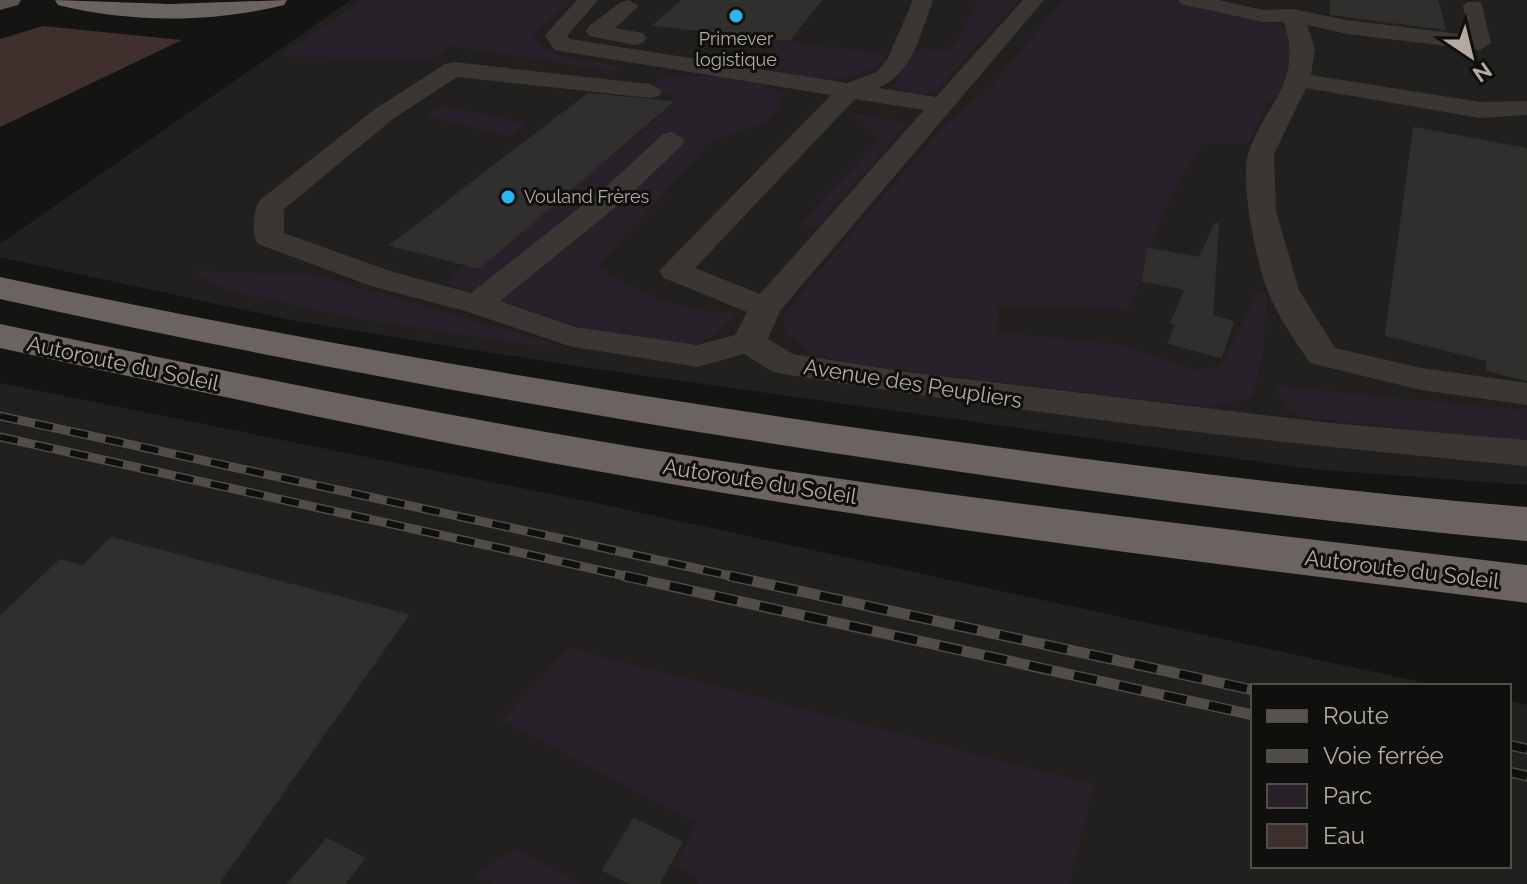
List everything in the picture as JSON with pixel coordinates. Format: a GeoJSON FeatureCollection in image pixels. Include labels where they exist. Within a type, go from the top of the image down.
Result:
{"type":"FeatureCollection","features":[{"type":"Feature","properties":{"kind":"highway"},"geometry":{"type":"LineString","coordinates":[[67,0],[162,11],[233,8],[275,0]]}},
{"type":"Feature","properties":{"kind":"highway"},"geometry":{"type":"LineString","coordinates":[[109,0],[184,5],[242,0]]}},
{"type":"Feature","properties":{"kind":"highway"},"geometry":{"type":"LineString","coordinates":[[0,288],[354,361],[688,418],[1066,472],[1527,524]]}},
{"type":"Feature","properties":{"kind":"highway","name":"Autoroute du Soleil"},"geometry":{"type":"LineString","coordinates":[[0,336],[332,408],[673,469],[1075,528],[1527,584]]}},
{"type":"Feature","properties":{"kind":"main road"},"geometry":{"type":"LineString","coordinates":[[0,3],[9,0]]}},
{"type":"Feature","properties":{"kind":"street"},"geometry":{"type":"LineString","coordinates":[[588,0],[556,35],[562,45],[640,41]]}},
{"type":"Feature","properties":{"kind":"street"},"geometry":{"type":"LineString","coordinates":[[765,308],[675,271],[849,91],[885,77],[899,59],[923,0]]}},
{"type":"Feature","properties":{"kind":"street"},"geometry":{"type":"LineString","coordinates":[[650,91],[453,69],[384,114],[270,206],[269,238],[382,279],[477,304],[569,336],[697,356],[749,342],[765,308],[938,105],[1034,0]]}},
{"type":"Feature","properties":{"kind":"street"},"geometry":{"type":"LineString","coordinates":[[1188,0],[1263,16],[1303,8],[1347,27],[1480,43],[1474,6]]}},
{"type":"Feature","properties":{"kind":"street"},"geometry":{"type":"LineString","coordinates":[[628,6],[597,31],[849,91],[938,105]]}},
{"type":"Feature","properties":{"kind":"street"},"geometry":{"type":"LineString","coordinates":[[1303,8],[1304,49],[1298,80],[1261,154],[1262,211],[1283,290],[1322,356],[1421,379],[1527,394]]}},
{"type":"Feature","properties":{"kind":"street"},"geometry":{"type":"LineString","coordinates":[[1298,80],[1480,110],[1527,108]]}},
{"type":"Feature","properties":{"kind":"street"},"geometry":{"type":"LineString","coordinates":[[477,304],[618,191],[672,140]]}},
{"type":"Feature","properties":{"kind":"street","name":"Avenue des Peupliers"},"geometry":{"type":"LineString","coordinates":[[749,342],[783,363],[907,383],[1331,436],[1527,453]]}},
{"type":"Feature","properties":{"kind":"shaded area"},"geometry":{"type":"Polygon","coordinates":[[[351,0],[1527,0],[1527,485],[1311,469],[568,365],[295,321],[0,257],[0,244],[351,0]]]}},
{"type":"Feature","properties":{"kind":"shaded area"},"geometry":{"type":"Polygon","coordinates":[[[0,383],[591,502],[1430,684],[1251,684],[1251,868],[1511,868],[1511,701],[1527,705],[1527,884],[0,884],[0,383]]]}},
{"type":"Feature","properties":{"kind":"green space"},"geometry":{"type":"Polygon","coordinates":[[[361,0],[573,0],[534,33],[537,43],[567,57],[621,66],[614,71],[450,46],[430,61],[281,56],[361,0]]]}},
{"type":"Feature","properties":{"kind":"green space"},"geometry":{"type":"Polygon","coordinates":[[[978,0],[1019,0],[934,93],[909,94],[895,86],[912,48],[947,51],[955,44],[978,0]]]}},
{"type":"Feature","properties":{"kind":"green space"},"geometry":{"type":"Polygon","coordinates":[[[1063,0],[1170,0],[1280,25],[1293,34],[1292,51],[1276,99],[1268,101],[1248,144],[1202,144],[1195,154],[1158,227],[1128,309],[998,306],[997,332],[1124,345],[1194,371],[1220,366],[1258,291],[1267,294],[1263,351],[1253,397],[1208,407],[891,369],[815,356],[785,332],[785,313],[809,283],[943,126],[994,83],[1063,0]]]}},
{"type":"Feature","properties":{"kind":"green space"},"geometry":{"type":"Polygon","coordinates":[[[773,40],[880,53],[886,57],[876,66],[850,76],[820,78],[777,75],[768,53],[773,40]]]}},
{"type":"Feature","properties":{"kind":"green space"},"geometry":{"type":"Polygon","coordinates":[[[671,76],[729,78],[760,83],[781,95],[780,108],[765,124],[713,139],[598,266],[630,286],[664,301],[700,310],[738,312],[723,328],[705,340],[677,346],[646,344],[576,327],[448,284],[456,270],[469,265],[479,268],[676,102],[670,94],[651,84],[671,76]]]}},
{"type":"Feature","properties":{"kind":"green space"},"geometry":{"type":"Polygon","coordinates":[[[444,106],[528,124],[511,136],[424,116],[444,106]]]}},
{"type":"Feature","properties":{"kind":"green space"},"geometry":{"type":"Polygon","coordinates":[[[852,113],[902,122],[905,126],[815,229],[801,223],[880,140],[852,113]]]}},
{"type":"Feature","properties":{"kind":"green space"},"geometry":{"type":"Polygon","coordinates":[[[192,271],[316,275],[558,345],[524,344],[366,320],[229,291],[192,271]]]}},
{"type":"Feature","properties":{"kind":"green space"},"geometry":{"type":"Polygon","coordinates":[[[1274,386],[1519,410],[1527,407],[1527,441],[1299,417],[1287,410],[1274,386]]]}},
{"type":"Feature","properties":{"kind":"green space"},"geometry":{"type":"Polygon","coordinates":[[[569,648],[1094,785],[1069,884],[697,884],[700,878],[674,866],[696,823],[502,720],[569,648]]]}},
{"type":"Feature","properties":{"kind":"green space"},"geometry":{"type":"Polygon","coordinates":[[[515,849],[581,884],[495,884],[474,876],[515,849]]]}},
{"type":"Feature","properties":{"kind":"water"},"geometry":{"type":"Polygon","coordinates":[[[43,26],[182,40],[0,127],[0,39],[43,26]]]}},
{"type":"Feature","properties":{"kind":"building","name":"Primever logistique"},"geometry":{"type":"Polygon","coordinates":[[[683,0],[821,0],[789,40],[654,25],[683,0]]]}},
{"type":"Feature","properties":{"kind":"building"},"geometry":{"type":"Polygon","coordinates":[[[1331,0],[1437,0],[1445,29],[1331,14],[1331,0]]]}},
{"type":"Feature","properties":{"kind":"building","name":"Vouland Frères"},"geometry":{"type":"Polygon","coordinates":[[[588,94],[672,102],[479,268],[391,245],[588,94]]]}},
{"type":"Feature","properties":{"kind":"building"},"geometry":{"type":"Polygon","coordinates":[[[1414,128],[1527,149],[1527,380],[1487,370],[1487,360],[1386,335],[1414,128]]]}},
{"type":"Feature","properties":{"kind":"building"},"geometry":{"type":"Polygon","coordinates":[[[1215,224],[1218,224],[1212,316],[1233,322],[1221,357],[1169,343],[1176,324],[1171,323],[1186,289],[1143,281],[1148,249],[1200,258],[1215,224]]]}},
{"type":"Feature","properties":{"kind":"building"},"geometry":{"type":"Polygon","coordinates":[[[111,538],[408,615],[218,884],[0,884],[0,617],[60,560],[83,566],[111,538]]]}},
{"type":"Feature","properties":{"kind":"building"},"geometry":{"type":"Polygon","coordinates":[[[634,819],[682,842],[658,884],[631,884],[603,870],[634,819]]]}},
{"type":"Feature","properties":{"kind":"building"},"geometry":{"type":"Polygon","coordinates":[[[327,839],[364,858],[344,884],[288,884],[327,839]]]}},
{"type":"Feature","properties":{"kind":"railway"},"geometry":{"type":"LineString","coordinates":[[0,416],[740,578]]}},
{"type":"Feature","properties":{"kind":"railway"},"geometry":{"type":"LineString","coordinates":[[0,437],[626,576]]}},
{"type":"Feature","properties":{"kind":"railway"},"geometry":{"type":"LineString","coordinates":[[626,576],[1251,715]]}},
{"type":"Feature","properties":{"kind":"railway"},"geometry":{"type":"LineString","coordinates":[[626,576],[634,578]]}},
{"type":"Feature","properties":{"kind":"railway"},"geometry":{"type":"LineString","coordinates":[[730,576],[1251,690]]}},
{"type":"Feature","properties":{"kind":"railway"},"geometry":{"type":"LineString","coordinates":[[1511,745],[1527,749]]}},
{"type":"Feature","properties":{"kind":"railway"},"geometry":{"type":"LineString","coordinates":[[1511,772],[1527,776]]}},
{"type":"Feature","properties":{"kind":"place","name":"Primever logistique"},"geometry":{"type":"Point","coordinates":[736,16]}},
{"type":"Feature","properties":{"kind":"place","name":"Vouland Frères"},"geometry":{"type":"Point","coordinates":[508,197]}}]}
